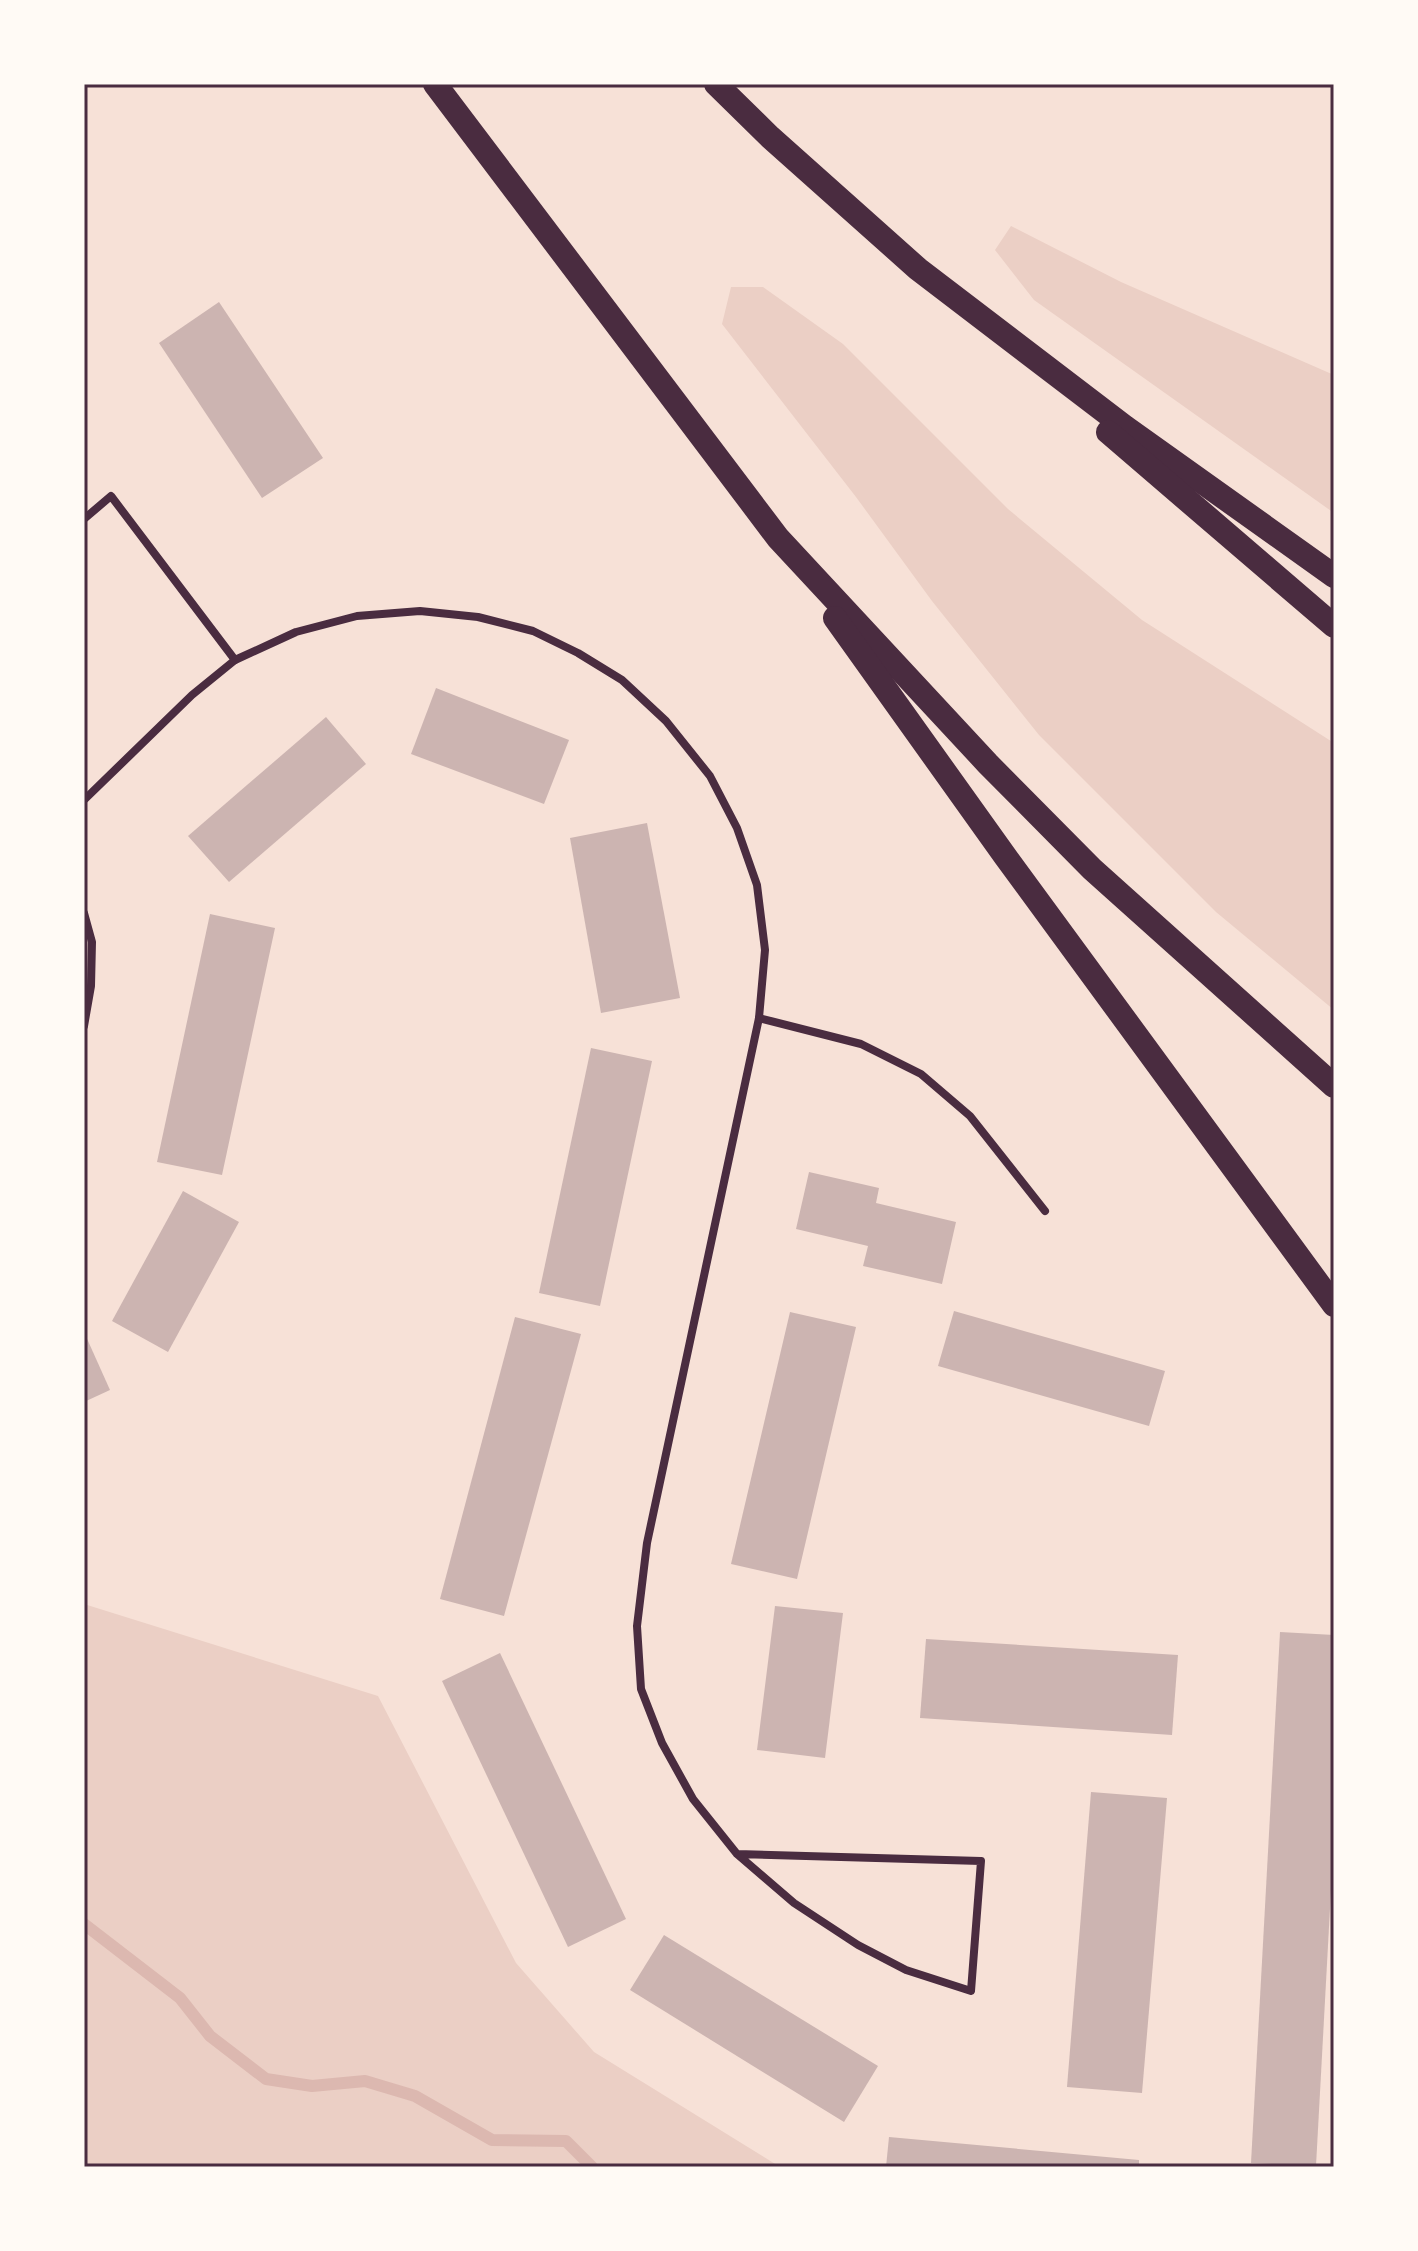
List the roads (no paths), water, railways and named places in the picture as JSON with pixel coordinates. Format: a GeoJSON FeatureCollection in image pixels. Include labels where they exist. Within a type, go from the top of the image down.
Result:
{"type":"FeatureCollection","features":[{"type":"Feature","properties":{"kind":"highway"},"geometry":{"type":"LineString","coordinates":[[435,84],[778,538],[1005,856],[1334,1305]]}},
{"type":"Feature","properties":{"kind":"highway"},"geometry":{"type":"LineString","coordinates":[[716,84],[770,137],[918,269],[1334,626]]}},
{"type":"Feature","properties":{"kind":"highway"},"geometry":{"type":"LineString","coordinates":[[918,269],[1125,427],[1334,576]]}},
{"type":"Feature","properties":{"kind":"highway"},"geometry":{"type":"LineString","coordinates":[[778,538],[988,764],[1092,869],[1334,1086]]}},
{"type":"Feature","properties":{"kind":"street"},"geometry":{"type":"LineString","coordinates":[[84,519],[111,496],[235,660]]}},
{"type":"Feature","properties":{"kind":"street"},"geometry":{"type":"LineString","coordinates":[[84,800],[192,695],[235,660],[311,628],[357,616],[420,611],[478,617],[533,631],[578,653],[622,680],[666,721],[710,776],[737,828],[757,885],[765,950],[759,1018],[647,1543],[637,1626],[641,1689],[662,1743],[693,1799],[737,1854],[794,1903],[858,1945],[906,1970],[971,1991],[981,1861],[737,1854]]}},
{"type":"Feature","properties":{"kind":"street"},"geometry":{"type":"LineString","coordinates":[[84,913],[92,942],[91,986],[84,1026]]}},
{"type":"Feature","properties":{"kind":"street"},"geometry":{"type":"LineString","coordinates":[[759,1018],[861,1044],[921,1074],[970,1116],[1045,1211]]}},
{"type":"Feature","properties":{"kind":"waterway"},"geometry":{"type":"LineString","coordinates":[[84,1924],[180,1998],[210,2036],[266,2079],[312,2086],[365,2081],[415,2096],[492,2140],[566,2141],[592,2167]]}}]}
